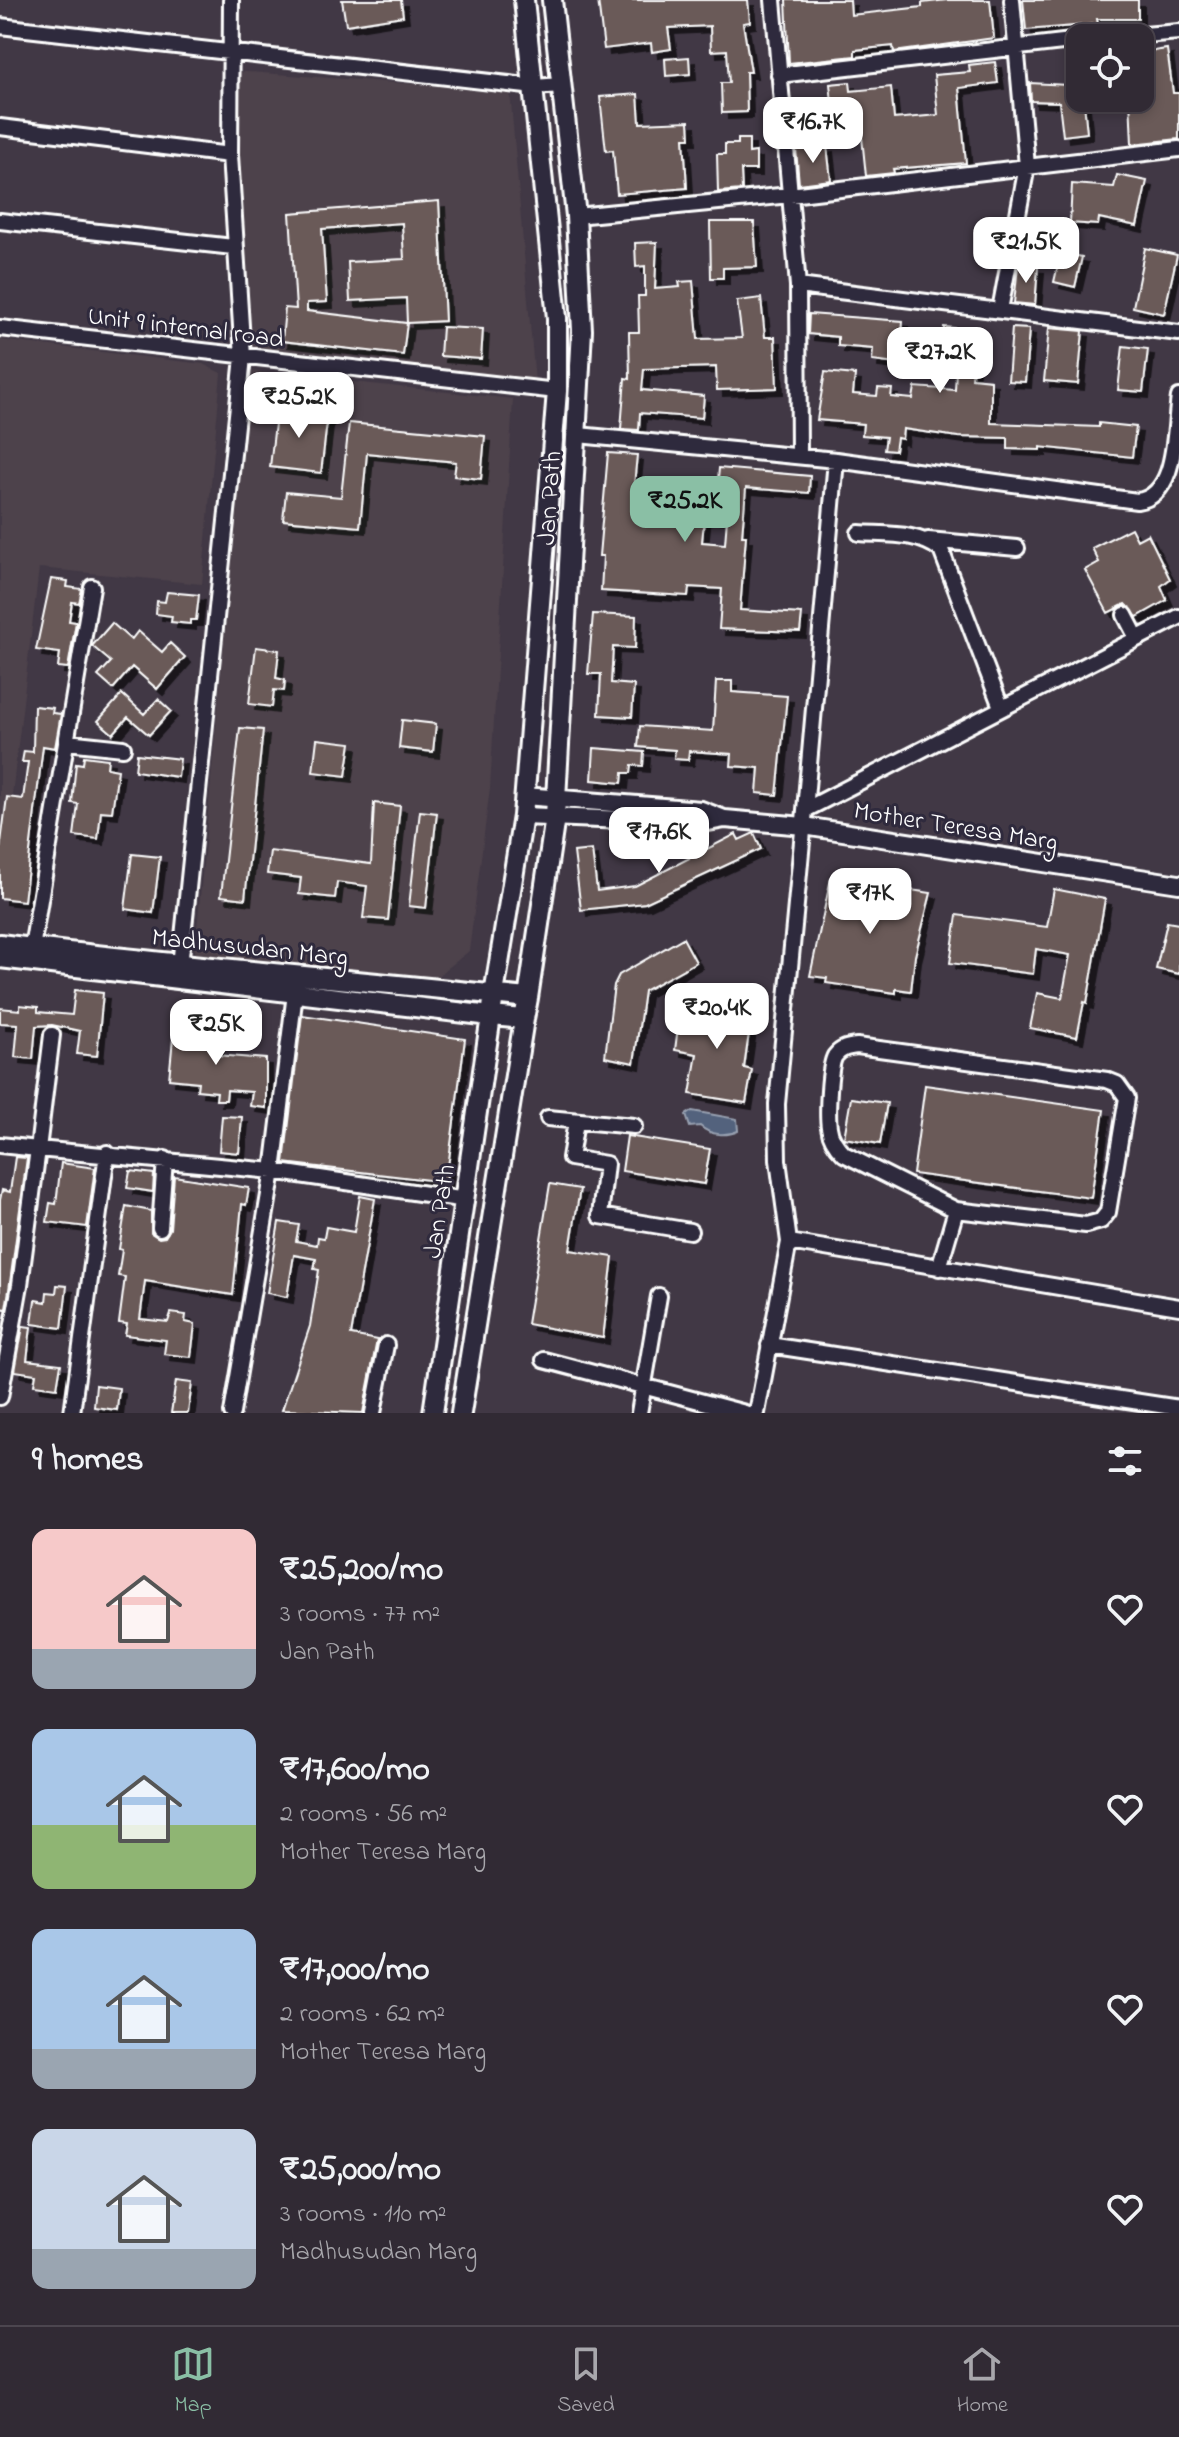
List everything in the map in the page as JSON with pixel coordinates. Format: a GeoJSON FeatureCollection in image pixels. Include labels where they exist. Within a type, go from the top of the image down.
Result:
{"type":"FeatureCollection","features":[{"type":"Feature","properties":{"kind":"main road","name":"Jan Path"},"geometry":{"type":"LineString","coordinates":[[433,1413],[523,816],[557,391],[557,318],[524,0]]}},
{"type":"Feature","properties":{"kind":"main road","name":"Jan Path"},"geometry":{"type":"LineString","coordinates":[[524,1019],[555,817],[582,330],[576,216],[552,0]]}},
{"type":"Feature","properties":{"kind":"main road","name":"Madhusudan Marg"},"geometry":{"type":"LineString","coordinates":[[0,944],[180,966],[528,998]]}},
{"type":"Feature","properties":{"kind":"main road","name":"Madhusudan Marg"},"geometry":{"type":"LineString","coordinates":[[0,958],[524,1019]]}},
{"type":"Feature","properties":{"kind":"main road"},"geometry":{"type":"LineString","coordinates":[[461,1413],[524,1019]]}},
{"type":"Feature","properties":{"kind":"street"},"geometry":{"type":"LineString","coordinates":[[180,966],[243,357],[233,247],[231,0]]}},
{"type":"Feature","properties":{"kind":"street"},"geometry":{"type":"LineString","coordinates":[[773,0],[798,286],[799,456]]}},
{"type":"Feature","properties":{"kind":"street"},"geometry":{"type":"LineString","coordinates":[[1000,310],[1027,166],[1012,0]]}},
{"type":"Feature","properties":{"kind":"street"},"geometry":{"type":"LineString","coordinates":[[1,31],[535,87],[561,85]]}},
{"type":"Feature","properties":{"kind":"street"},"geometry":{"type":"LineString","coordinates":[[1154,34],[1179,32]]}},
{"type":"Feature","properties":{"kind":"street"},"geometry":{"type":"LineString","coordinates":[[779,75],[1066,41]]}},
{"type":"Feature","properties":{"kind":"street"},"geometry":{"type":"LineString","coordinates":[[0,127],[230,155]]}},
{"type":"Feature","properties":{"kind":"street"},"geometry":{"type":"LineString","coordinates":[[576,216],[790,195],[1179,149]]}},
{"type":"Feature","properties":{"kind":"street"},"geometry":{"type":"LineString","coordinates":[[0,221],[233,247]]}},
{"type":"Feature","properties":{"kind":"street"},"geometry":{"type":"LineString","coordinates":[[798,286],[1179,333]]}},
{"type":"Feature","properties":{"kind":"street","name":"Unit 9 internal road"},"geometry":{"type":"LineString","coordinates":[[0,328],[557,391]]}},
{"type":"Feature","properties":{"kind":"street"},"geometry":{"type":"LineString","coordinates":[[578,435],[836,460],[1137,501],[1159,494],[1175,454],[1179,397]]}},
{"type":"Feature","properties":{"kind":"street"},"geometry":{"type":"LineString","coordinates":[[757,1413],[789,1242],[778,1160],[777,1104],[836,460]]}},
{"type":"Feature","properties":{"kind":"street"},"geometry":{"type":"LineString","coordinates":[[859,533],[1017,548]]}},
{"type":"Feature","properties":{"kind":"street"},"geometry":{"type":"LineString","coordinates":[[928,540],[946,558],[1001,707]]}},
{"type":"Feature","properties":{"kind":"street"},"geometry":{"type":"LineString","coordinates":[[32,948],[92,587]]}},
{"type":"Feature","properties":{"kind":"street"},"geometry":{"type":"LineString","coordinates":[[1125,615],[1137,638]]}},
{"type":"Feature","properties":{"kind":"street"},"geometry":{"type":"LineString","coordinates":[[804,818],[1001,707],[1179,617]]}},
{"type":"Feature","properties":{"kind":"street"},"geometry":{"type":"LineString","coordinates":[[67,742],[123,748]]}},
{"type":"Feature","properties":{"kind":"street","name":"Mother Teresa Marg"},"geometry":{"type":"LineString","coordinates":[[524,796],[555,796],[701,810],[725,819]]}},
{"type":"Feature","properties":{"kind":"street","name":"Mother Teresa Marg"},"geometry":{"type":"LineString","coordinates":[[523,816],[703,823],[725,819],[804,818],[1179,884]]}},
{"type":"Feature","properties":{"kind":"street"},"geometry":{"type":"LineString","coordinates":[[232,1413],[273,1171],[295,993]]}},
{"type":"Feature","properties":{"kind":"street"},"geometry":{"type":"LineString","coordinates":[[0,1397],[20,1285],[52,1035]]}},
{"type":"Feature","properties":{"kind":"street"},"geometry":{"type":"LineString","coordinates":[[857,1046],[1107,1080],[1124,1091],[1127,1098],[1108,1212],[1101,1221],[1086,1225],[956,1210],[844,1154],[834,1144],[828,1127],[832,1063],[837,1053],[857,1046]]}},
{"type":"Feature","properties":{"kind":"street"},"geometry":{"type":"LineString","coordinates":[[548,1118],[634,1126]]}},
{"type":"Feature","properties":{"kind":"street"},"geometry":{"type":"LineString","coordinates":[[576,1122],[570,1158],[606,1164],[600,1216],[690,1231]]}},
{"type":"Feature","properties":{"kind":"street"},"geometry":{"type":"LineString","coordinates":[[0,1145],[273,1171],[466,1200]]}},
{"type":"Feature","properties":{"kind":"street"},"geometry":{"type":"LineString","coordinates":[[72,1413],[107,1153]]}},
{"type":"Feature","properties":{"kind":"street"},"geometry":{"type":"LineString","coordinates":[[160,1228],[165,1159]]}},
{"type":"Feature","properties":{"kind":"street"},"geometry":{"type":"LineString","coordinates":[[939,1268],[956,1210]]}},
{"type":"Feature","properties":{"kind":"street"},"geometry":{"type":"LineString","coordinates":[[789,1242],[1179,1307]]}},
{"type":"Feature","properties":{"kind":"street"},"geometry":{"type":"LineString","coordinates":[[639,1413],[659,1296]]}},
{"type":"Feature","properties":{"kind":"street"},"geometry":{"type":"LineString","coordinates":[[373,1413],[386,1345]]}},
{"type":"Feature","properties":{"kind":"street"},"geometry":{"type":"LineString","coordinates":[[769,1345],[1179,1408]]}},
{"type":"Feature","properties":{"kind":"street"},"geometry":{"type":"LineString","coordinates":[[544,1360],[745,1413]]}},
{"type":"Feature","properties":{"kind":"shaded area"},"geometry":{"type":"Polygon","coordinates":[[[233,71],[510,91],[535,382],[245,354],[233,71]]]}},
{"type":"Feature","properties":{"kind":"shaded area"},"geometry":{"type":"Polygon","coordinates":[[[0,340],[203,364],[221,373],[202,584],[39,568],[0,896],[0,340]]]}},
{"type":"Feature","properties":{"kind":"shaded area"},"geometry":{"type":"Polygon","coordinates":[[[249,371],[513,399],[490,788],[469,951],[433,980],[194,962],[249,371]]]}},
{"type":"Feature","properties":{"kind":"water"},"geometry":{"type":"Polygon","coordinates":[[[692,1111],[737,1119],[738,1131],[719,1134],[700,1126],[690,1127],[686,1115],[692,1111]]]}},
{"type":"Feature","properties":{"kind":"building"},"geometry":{"type":"Polygon","coordinates":[[[342,0],[401,0],[403,16],[346,25],[342,0]]]}},
{"type":"Feature","properties":{"kind":"building"},"geometry":{"type":"Polygon","coordinates":[[[598,0],[748,0],[750,22],[743,23],[751,72],[746,72],[747,112],[722,113],[721,83],[729,83],[727,50],[711,51],[710,26],[668,28],[671,49],[652,52],[651,43],[604,49],[598,0]]]}},
{"type":"Feature","properties":{"kind":"building"},"geometry":{"type":"Polygon","coordinates":[[[786,0],[850,0],[851,15],[922,7],[922,3],[947,0],[990,0],[994,38],[894,52],[893,46],[855,50],[855,56],[789,63],[786,0]]]}},
{"type":"Feature","properties":{"kind":"building"},"geometry":{"type":"Polygon","coordinates":[[[1023,0],[1138,0],[1138,19],[1097,19],[1098,24],[1066,24],[1066,27],[1026,30],[1023,0]]]}},
{"type":"Feature","properties":{"kind":"building"},"geometry":{"type":"Polygon","coordinates":[[[1167,49],[1173,93],[1179,93],[1179,139],[1132,144],[1131,112],[1154,112],[1154,51],[1167,49]]]}},
{"type":"Feature","properties":{"kind":"building"},"geometry":{"type":"Polygon","coordinates":[[[689,57],[690,74],[666,76],[665,59],[689,57]]]}},
{"type":"Feature","properties":{"kind":"building"},"geometry":{"type":"Polygon","coordinates":[[[995,62],[998,83],[959,88],[966,163],[893,169],[894,173],[866,176],[860,118],[834,120],[830,84],[850,82],[851,91],[891,87],[894,119],[938,115],[934,75],[970,72],[969,65],[995,62]]]}},
{"type":"Feature","properties":{"kind":"building"},"geometry":{"type":"Polygon","coordinates":[[[1030,83],[1066,85],[1066,112],[1085,112],[1087,133],[1063,136],[1059,102],[1031,101],[1030,83]]]}},
{"type":"Feature","properties":{"kind":"building"},"geometry":{"type":"Polygon","coordinates":[[[638,94],[640,123],[689,121],[690,138],[684,138],[687,188],[617,194],[613,150],[606,151],[600,97],[638,94]]]}},
{"type":"Feature","properties":{"kind":"building"},"geometry":{"type":"Polygon","coordinates":[[[738,139],[749,139],[749,153],[756,152],[756,170],[741,170],[742,190],[718,192],[717,154],[725,154],[725,144],[738,144],[738,139]]]}},
{"type":"Feature","properties":{"kind":"building"},"geometry":{"type":"Polygon","coordinates":[[[827,146],[831,180],[799,184],[796,149],[827,146]]]}},
{"type":"Feature","properties":{"kind":"building"},"geometry":{"type":"Polygon","coordinates":[[[1117,175],[1147,181],[1137,226],[1099,218],[1098,225],[1070,223],[1072,184],[1114,187],[1117,175]]]}},
{"type":"Feature","properties":{"kind":"building"},"geometry":{"type":"Polygon","coordinates":[[[439,201],[445,321],[407,323],[403,355],[282,341],[285,308],[296,309],[290,213],[439,201]],[[402,223],[322,229],[327,302],[307,303],[307,311],[407,323],[406,298],[350,301],[348,262],[404,259],[402,223]]]}},
{"type":"Feature","properties":{"kind":"building"},"geometry":{"type":"Polygon","coordinates":[[[710,222],[754,222],[757,267],[723,268],[723,278],[711,278],[710,222]]]}},
{"type":"Feature","properties":{"kind":"building"},"geometry":{"type":"Polygon","coordinates":[[[657,242],[655,289],[680,287],[679,282],[693,281],[698,339],[742,338],[737,301],[761,298],[765,337],[775,337],[777,388],[717,390],[716,367],[644,369],[642,390],[704,396],[702,418],[640,413],[639,430],[621,429],[625,378],[630,379],[629,332],[639,332],[638,296],[645,296],[645,266],[636,267],[635,243],[657,242]]]}},
{"type":"Feature","properties":{"kind":"building"},"geometry":{"type":"Polygon","coordinates":[[[1145,248],[1177,255],[1164,314],[1133,307],[1145,248]]]}},
{"type":"Feature","properties":{"kind":"building"},"geometry":{"type":"Polygon","coordinates":[[[1061,252],[1082,257],[1075,287],[1054,282],[1061,252]]]}},
{"type":"Feature","properties":{"kind":"building"},"geometry":{"type":"Polygon","coordinates":[[[1018,266],[1038,267],[1035,305],[1014,303],[1018,266]]]}},
{"type":"Feature","properties":{"kind":"building"},"geometry":{"type":"Polygon","coordinates":[[[809,314],[903,321],[902,337],[943,341],[944,327],[976,330],[972,378],[991,380],[991,423],[1099,427],[1099,423],[1136,427],[1132,457],[1040,447],[1040,450],[1008,449],[1008,438],[958,437],[903,429],[902,439],[897,438],[895,451],[884,450],[886,437],[862,435],[863,424],[817,420],[825,372],[855,375],[853,394],[877,396],[878,388],[892,389],[891,397],[913,399],[915,387],[955,390],[957,352],[937,350],[936,369],[872,361],[873,349],[838,346],[838,337],[808,334],[809,314]]]}},
{"type":"Feature","properties":{"kind":"building"},"geometry":{"type":"Polygon","coordinates":[[[442,327],[483,329],[481,359],[440,356],[442,327]]]}},
{"type":"Feature","properties":{"kind":"building"},"geometry":{"type":"Polygon","coordinates":[[[1012,328],[1029,329],[1025,382],[1008,381],[1012,328]]]}},
{"type":"Feature","properties":{"kind":"building"},"geometry":{"type":"Polygon","coordinates":[[[1049,328],[1083,331],[1078,384],[1044,381],[1049,328]]]}},
{"type":"Feature","properties":{"kind":"building"},"geometry":{"type":"Polygon","coordinates":[[[1123,346],[1148,349],[1143,392],[1118,390],[1123,346]]]}},
{"type":"Feature","properties":{"kind":"building"},"geometry":{"type":"Polygon","coordinates":[[[277,406],[328,413],[321,473],[270,467],[277,406]]]}},
{"type":"Feature","properties":{"kind":"building"},"geometry":{"type":"Polygon","coordinates":[[[349,423],[485,436],[481,479],[454,476],[456,462],[367,453],[360,527],[283,520],[286,492],[341,497],[349,423]]]}},
{"type":"Feature","properties":{"kind":"building"},"geometry":{"type":"Polygon","coordinates":[[[608,453],[637,455],[632,505],[705,511],[702,542],[725,544],[727,518],[715,517],[719,468],[810,476],[809,493],[746,488],[742,536],[746,536],[740,610],[802,614],[800,632],[719,629],[722,589],[689,587],[688,596],[601,591],[603,556],[599,556],[608,453]]]}},
{"type":"Feature","properties":{"kind":"building"},"geometry":{"type":"Polygon","coordinates":[[[1131,528],[1137,540],[1148,534],[1170,579],[1161,586],[1167,600],[1137,617],[1125,604],[1108,613],[1085,570],[1099,562],[1092,548],[1131,528]]]}},
{"type":"Feature","properties":{"kind":"building"},"geometry":{"type":"Polygon","coordinates":[[[51,579],[68,581],[67,587],[82,589],[79,603],[72,602],[69,621],[76,622],[68,668],[58,667],[60,653],[36,650],[51,579]]]}},
{"type":"Feature","properties":{"kind":"building"},"geometry":{"type":"Polygon","coordinates":[[[167,592],[199,595],[196,620],[190,620],[190,624],[171,622],[172,616],[156,614],[157,601],[165,602],[167,592]]]}},
{"type":"Feature","properties":{"kind":"building"},"geometry":{"type":"Polygon","coordinates":[[[593,614],[636,616],[635,648],[613,647],[611,683],[634,685],[632,717],[599,715],[601,674],[588,674],[593,614]]]}},
{"type":"Feature","properties":{"kind":"building"},"geometry":{"type":"Polygon","coordinates":[[[112,623],[131,640],[138,631],[162,652],[170,643],[185,657],[157,689],[132,667],[113,689],[98,676],[111,662],[92,646],[112,623]]]}},
{"type":"Feature","properties":{"kind":"building"},"geometry":{"type":"Polygon","coordinates":[[[256,647],[279,650],[276,678],[285,680],[284,691],[274,690],[272,707],[249,704],[256,647]]]}},
{"type":"Feature","properties":{"kind":"building"},"geometry":{"type":"Polygon","coordinates":[[[716,681],[732,681],[732,692],[787,696],[777,795],[757,793],[759,768],[731,766],[732,754],[689,751],[688,760],[674,759],[675,750],[638,747],[640,726],[713,731],[716,681]]]}},
{"type":"Feature","properties":{"kind":"building"},"geometry":{"type":"Polygon","coordinates":[[[122,694],[144,714],[158,699],[171,711],[149,735],[128,717],[113,734],[98,721],[122,694]]]}},
{"type":"Feature","properties":{"kind":"building"},"geometry":{"type":"Polygon","coordinates":[[[34,706],[53,708],[52,713],[61,714],[55,748],[43,746],[24,901],[0,898],[0,850],[7,797],[23,799],[28,762],[22,762],[24,751],[33,752],[34,706]]]}},
{"type":"Feature","properties":{"kind":"building"},"geometry":{"type":"Polygon","coordinates":[[[402,720],[436,724],[433,752],[399,748],[402,720]]]}},
{"type":"Feature","properties":{"kind":"building"},"geometry":{"type":"Polygon","coordinates":[[[240,728],[263,730],[245,899],[221,896],[240,728]]]}},
{"type":"Feature","properties":{"kind":"building"},"geometry":{"type":"Polygon","coordinates":[[[317,739],[351,743],[346,776],[313,772],[317,739]]]}},
{"type":"Feature","properties":{"kind":"building"},"geometry":{"type":"Polygon","coordinates":[[[594,748],[644,752],[643,766],[632,765],[631,773],[623,773],[622,783],[592,780],[594,748]]]}},
{"type":"Feature","properties":{"kind":"building"},"geometry":{"type":"Polygon","coordinates":[[[137,754],[180,759],[178,777],[135,771],[137,754]]]}},
{"type":"Feature","properties":{"kind":"building"},"geometry":{"type":"Polygon","coordinates":[[[84,756],[108,759],[107,768],[118,770],[112,812],[101,811],[98,839],[74,836],[78,804],[72,803],[76,763],[83,764],[84,756]]]}},
{"type":"Feature","properties":{"kind":"building"},"geometry":{"type":"Polygon","coordinates":[[[374,803],[400,806],[388,920],[363,918],[367,886],[337,882],[335,898],[299,894],[301,878],[267,874],[270,851],[371,864],[374,803]]]}},
{"type":"Feature","properties":{"kind":"building"},"geometry":{"type":"Polygon","coordinates":[[[420,811],[437,813],[426,908],[409,906],[420,811]]]}},
{"type":"Feature","properties":{"kind":"building"},"geometry":{"type":"Polygon","coordinates":[[[754,833],[761,849],[645,903],[581,910],[574,852],[592,850],[597,891],[635,886],[736,834],[739,840],[754,833]]]}},
{"type":"Feature","properties":{"kind":"building"},"geometry":{"type":"Polygon","coordinates":[[[132,854],[160,857],[153,913],[125,909],[132,854]]]}},
{"type":"Feature","properties":{"kind":"building"},"geometry":{"type":"Polygon","coordinates":[[[831,878],[931,893],[915,956],[911,991],[896,989],[896,993],[826,983],[827,978],[810,976],[831,878]]]}},
{"type":"Feature","properties":{"kind":"building"},"geometry":{"type":"Polygon","coordinates":[[[1054,889],[1105,899],[1087,1003],[1084,1002],[1077,1037],[1030,1028],[1037,993],[1062,998],[1070,955],[1036,949],[1033,974],[950,963],[957,915],[1047,927],[1054,889]]]}},
{"type":"Feature","properties":{"kind":"building"},"geometry":{"type":"Polygon","coordinates":[[[1167,922],[1179,924],[1179,974],[1156,969],[1167,922]]]}},
{"type":"Feature","properties":{"kind":"building"},"geometry":{"type":"Polygon","coordinates":[[[683,938],[696,962],[644,991],[634,1063],[605,1057],[614,985],[619,975],[683,938]]]}},
{"type":"Feature","properties":{"kind":"building"},"geometry":{"type":"Polygon","coordinates":[[[75,990],[103,993],[97,1056],[77,1054],[80,1031],[52,1025],[36,1026],[33,1059],[15,1057],[18,1024],[0,1023],[0,1008],[20,1010],[20,1005],[38,1007],[38,1012],[72,1015],[75,990]]]}},
{"type":"Feature","properties":{"kind":"building"},"geometry":{"type":"Polygon","coordinates":[[[681,1004],[752,1012],[744,1068],[752,1070],[746,1103],[690,1094],[697,1054],[675,1050],[681,1004]]]}},
{"type":"Feature","properties":{"kind":"building"},"geometry":{"type":"Polygon","coordinates":[[[302,1015],[465,1039],[446,1182],[284,1163],[302,1015]]]}},
{"type":"Feature","properties":{"kind":"building"},"geometry":{"type":"Polygon","coordinates":[[[174,1028],[219,1032],[217,1055],[266,1059],[266,1108],[250,1106],[252,1092],[227,1090],[226,1100],[216,1100],[217,1092],[197,1090],[198,1082],[169,1079],[174,1028]]]}},
{"type":"Feature","properties":{"kind":"building"},"geometry":{"type":"Polygon","coordinates":[[[925,1085],[1104,1110],[1091,1198],[913,1174],[925,1085]]]}},
{"type":"Feature","properties":{"kind":"building"},"geometry":{"type":"Polygon","coordinates":[[[851,1098],[887,1103],[880,1144],[844,1138],[851,1098]]]}},
{"type":"Feature","properties":{"kind":"building"},"geometry":{"type":"Polygon","coordinates":[[[222,1116],[242,1117],[239,1153],[219,1151],[222,1116]]]}},
{"type":"Feature","properties":{"kind":"building"},"geometry":{"type":"Polygon","coordinates":[[[627,1136],[710,1149],[704,1184],[622,1171],[627,1136]]]}},
{"type":"Feature","properties":{"kind":"building"},"geometry":{"type":"Polygon","coordinates":[[[15,1157],[27,1158],[6,1309],[0,1308],[0,1200],[2,1190],[10,1192],[15,1157]]]}},
{"type":"Feature","properties":{"kind":"building"},"geometry":{"type":"Polygon","coordinates":[[[61,1163],[95,1168],[87,1227],[47,1222],[50,1203],[56,1204],[61,1163]]]}},
{"type":"Feature","properties":{"kind":"building"},"geometry":{"type":"Polygon","coordinates":[[[130,1171],[154,1174],[153,1192],[127,1188],[130,1171]]]}},
{"type":"Feature","properties":{"kind":"building"},"geometry":{"type":"Polygon","coordinates":[[[174,1176],[249,1188],[246,1205],[242,1204],[233,1295],[145,1281],[140,1319],[168,1322],[171,1313],[186,1315],[185,1322],[195,1324],[191,1357],[164,1354],[166,1340],[125,1335],[127,1324],[119,1323],[125,1277],[118,1276],[122,1250],[119,1249],[126,1206],[151,1211],[151,1233],[159,1238],[165,1237],[170,1229],[174,1176]]]}},
{"type":"Feature","properties":{"kind":"building"},"geometry":{"type":"Polygon","coordinates":[[[550,1184],[580,1189],[570,1250],[613,1257],[603,1338],[527,1324],[550,1184]]]}},
{"type":"Feature","properties":{"kind":"building"},"geometry":{"type":"Polygon","coordinates":[[[360,1196],[375,1199],[351,1335],[377,1340],[363,1413],[282,1410],[310,1326],[319,1270],[314,1269],[316,1259],[294,1255],[287,1297],[267,1293],[279,1222],[299,1225],[296,1241],[317,1245],[318,1237],[324,1238],[326,1227],[354,1232],[360,1196]]]}},
{"type":"Feature","properties":{"kind":"building"},"geometry":{"type":"Polygon","coordinates":[[[57,1285],[67,1286],[62,1328],[32,1324],[35,1300],[46,1302],[47,1292],[56,1293],[57,1285]]]}},
{"type":"Feature","properties":{"kind":"building"},"geometry":{"type":"Polygon","coordinates":[[[23,1326],[31,1327],[27,1360],[61,1364],[57,1388],[34,1385],[36,1374],[15,1371],[23,1326]]]}},
{"type":"Feature","properties":{"kind":"building"},"geometry":{"type":"Polygon","coordinates":[[[176,1381],[192,1383],[188,1413],[171,1413],[176,1381]]]}},
{"type":"Feature","properties":{"kind":"building"},"geometry":{"type":"Polygon","coordinates":[[[96,1385],[119,1388],[117,1410],[94,1407],[96,1385]]]}}]}
